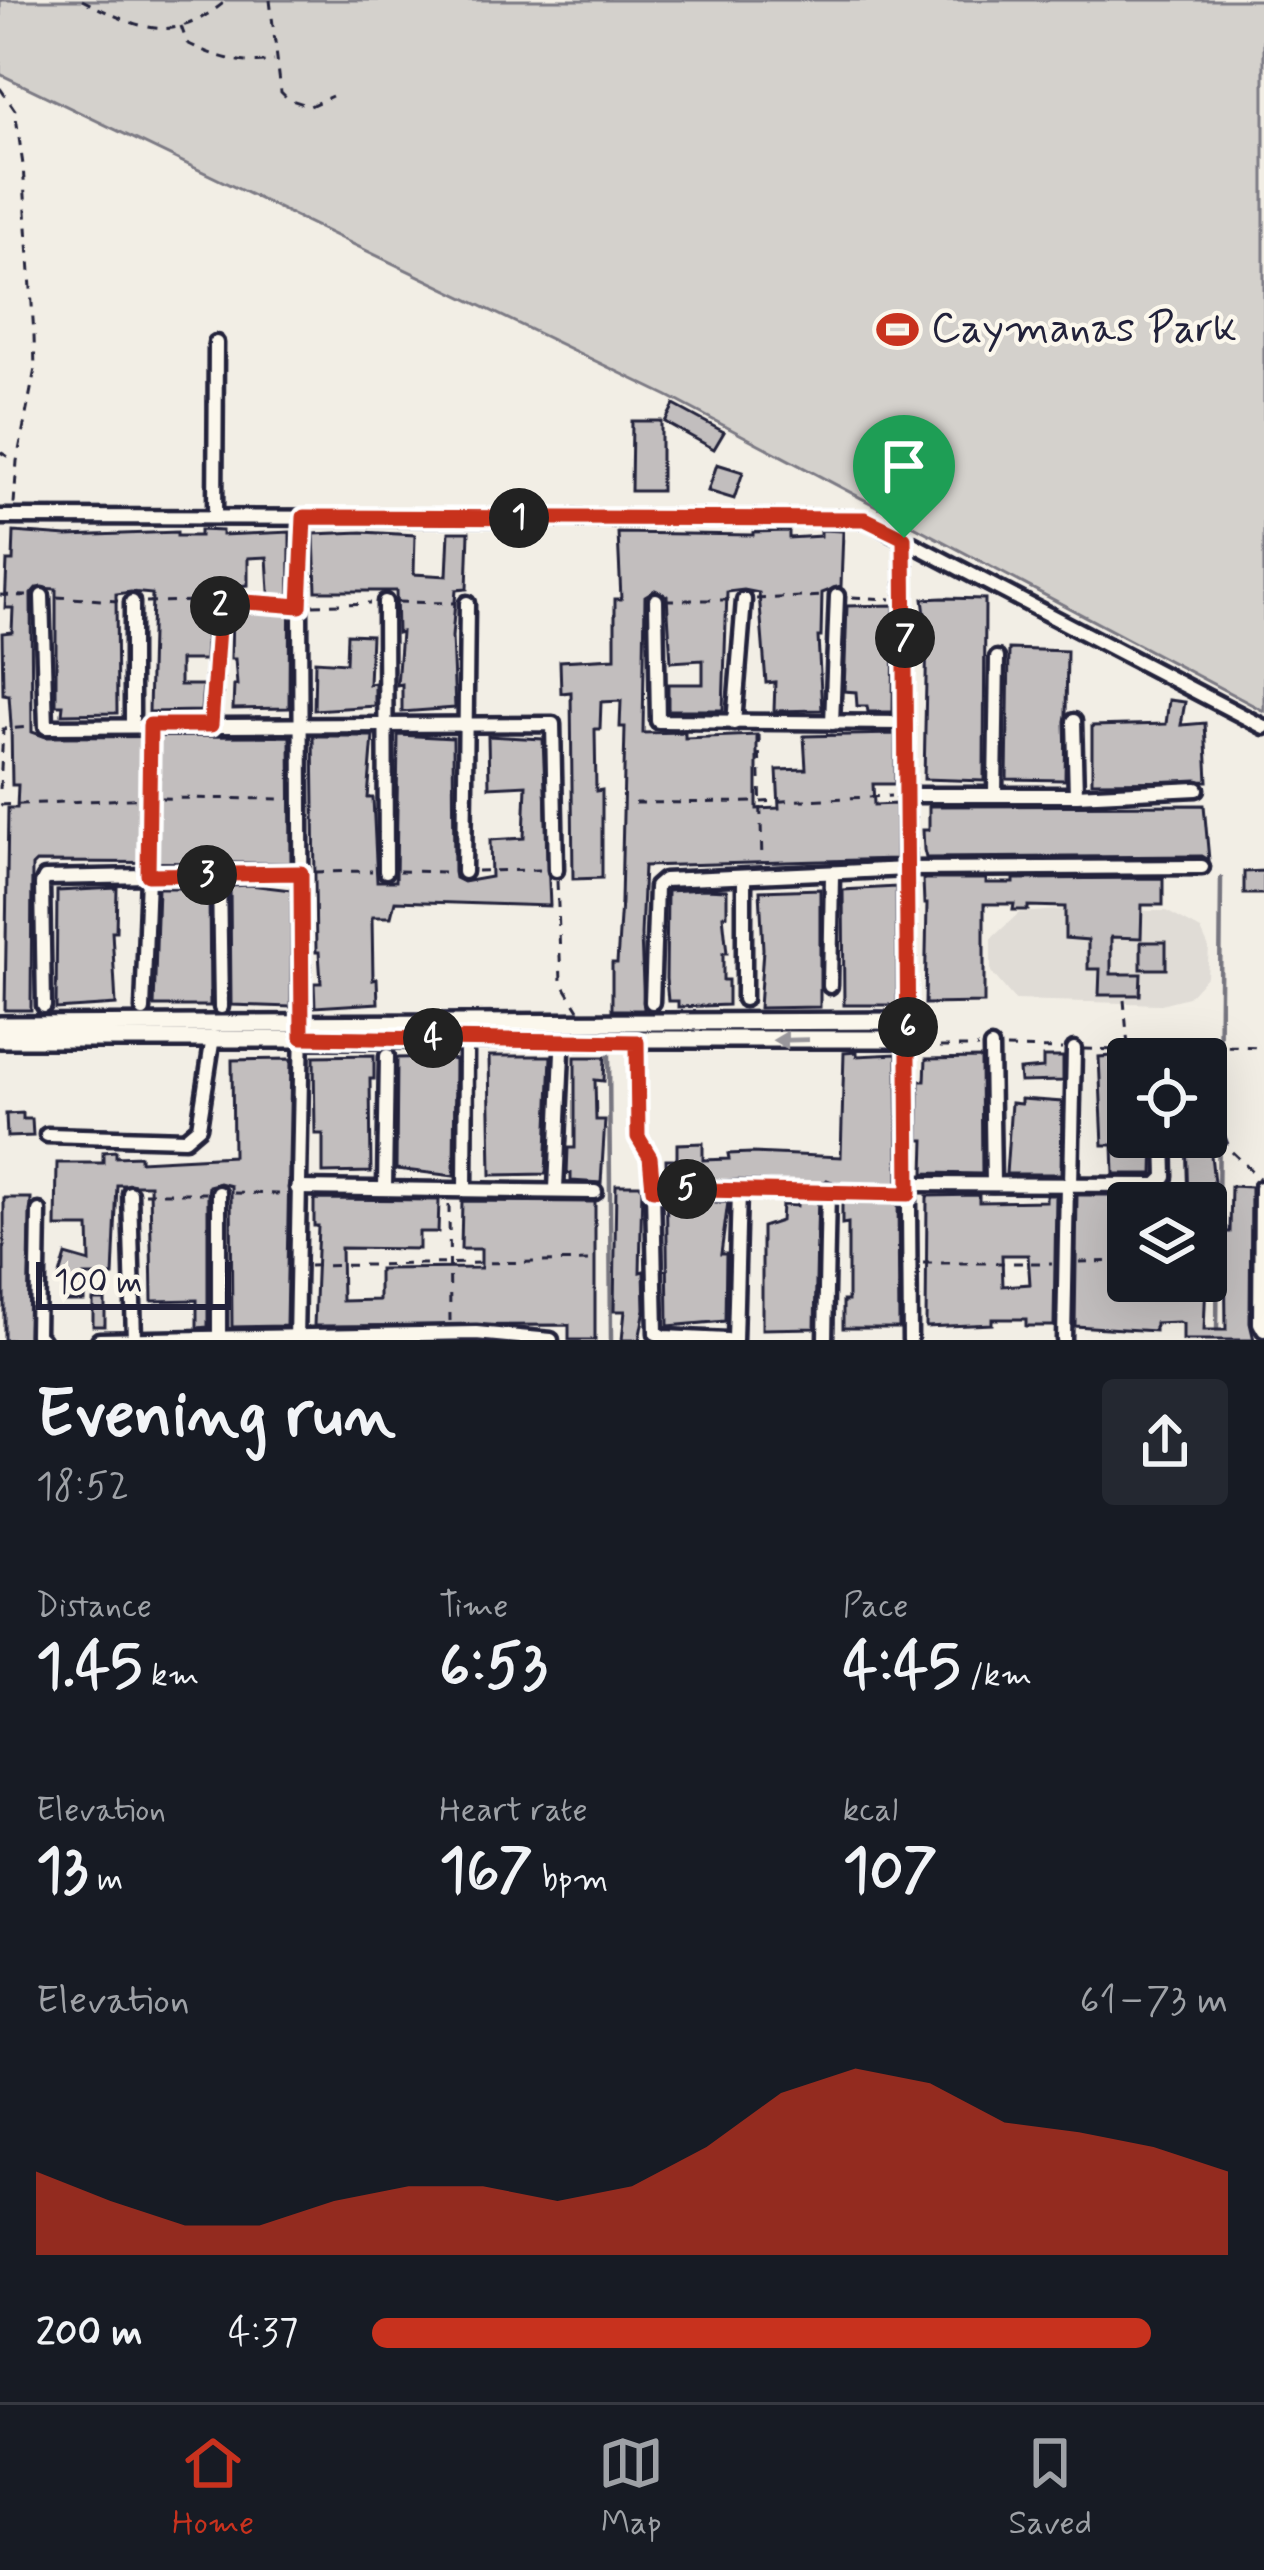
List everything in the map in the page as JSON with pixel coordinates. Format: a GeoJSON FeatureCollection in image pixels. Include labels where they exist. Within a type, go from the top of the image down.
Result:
{"type":"FeatureCollection","features":[{"type":"Feature","properties":{"kind":"street"},"geometry":{"type":"LineString","coordinates":[[214,517],[216,343]]}},
{"type":"Feature","properties":{"kind":"street"},"geometry":{"type":"LineString","coordinates":[[6,517],[865,519],[1264,727]]}},
{"type":"Feature","properties":{"kind":"street"},"geometry":{"type":"LineString","coordinates":[[296,1338],[304,517]]}},
{"type":"Feature","properties":{"kind":"street"},"geometry":{"type":"LineString","coordinates":[[904,538],[910,1340]]}},
{"type":"Feature","properties":{"kind":"street"},"geometry":{"type":"LineString","coordinates":[[42,596],[46,727],[554,724],[556,870]]}},
{"type":"Feature","properties":{"kind":"street"},"geometry":{"type":"LineString","coordinates":[[832,723],[837,596]]}},
{"type":"Feature","properties":{"kind":"street"},"geometry":{"type":"LineString","coordinates":[[211,725],[220,600]]}},
{"type":"Feature","properties":{"kind":"street"},"geometry":{"type":"LineString","coordinates":[[656,600],[656,718],[662,722],[905,723]]}},
{"type":"Feature","properties":{"kind":"street"},"geometry":{"type":"LineString","coordinates":[[734,723],[744,600]]}},
{"type":"Feature","properties":{"kind":"street"},"geometry":{"type":"LineString","coordinates":[[132,602],[132,726]]}},
{"type":"Feature","properties":{"kind":"street"},"geometry":{"type":"LineString","coordinates":[[385,602],[386,871]]}},
{"type":"Feature","properties":{"kind":"street"},"geometry":{"type":"LineString","coordinates":[[464,872],[467,603]]}},
{"type":"Feature","properties":{"kind":"street"},"geometry":{"type":"LineString","coordinates":[[995,793],[997,658]]}},
{"type":"Feature","properties":{"kind":"street"},"geometry":{"type":"LineString","coordinates":[[1074,721],[1076,795]]}},
{"type":"Feature","properties":{"kind":"street"},"geometry":{"type":"LineString","coordinates":[[906,795],[1197,789]]}},
{"type":"Feature","properties":{"kind":"street"},"geometry":{"type":"LineString","coordinates":[[652,1002],[659,882],[907,869],[1202,867]]}},
{"type":"Feature","properties":{"kind":"street"},"geometry":{"type":"LineString","coordinates":[[44,1006],[45,878],[301,873]]}},
{"type":"Feature","properties":{"kind":"street"},"geometry":{"type":"LineString","coordinates":[[143,1010],[148,875]]}},
{"type":"Feature","properties":{"kind":"street"},"geometry":{"type":"LineString","coordinates":[[219,875],[221,1006]]}},
{"type":"Feature","properties":{"kind":"street"},"geometry":{"type":"LineString","coordinates":[[830,986],[832,875]]}},
{"type":"Feature","properties":{"kind":"street"},"geometry":{"type":"LineString","coordinates":[[744,878],[744,998]]}},
{"type":"Feature","properties":{"kind":"street"},"geometry":{"type":"LineString","coordinates":[[0,1039],[213,1037],[302,1030],[588,1023],[908,1021]]}},
{"type":"Feature","properties":{"kind":"street"},"geometry":{"type":"LineString","coordinates":[[0,1024],[637,1042],[908,1039]]}},
{"type":"Feature","properties":{"kind":"street"},"geometry":{"type":"LineString","coordinates":[[47,1135],[185,1139],[194,1135],[200,1127],[213,1037]]}},
{"type":"Feature","properties":{"kind":"street"},"geometry":{"type":"LineString","coordinates":[[992,1047],[993,1184]]}},
{"type":"Feature","properties":{"kind":"street"},"geometry":{"type":"LineString","coordinates":[[1064,1340],[1074,1049]]}},
{"type":"Feature","properties":{"kind":"street"},"geometry":{"type":"LineString","coordinates":[[465,1190],[466,1052]]}},
{"type":"Feature","properties":{"kind":"street"},"geometry":{"type":"LineString","coordinates":[[556,1189],[562,1052]]}},
{"type":"Feature","properties":{"kind":"street"},"geometry":{"type":"LineString","coordinates":[[385,1188],[387,1056]]}},
{"type":"Feature","properties":{"kind":"street"},"geometry":{"type":"LineString","coordinates":[[909,1189],[993,1184],[1157,1185],[1165,1177],[1165,1158]]}},
{"type":"Feature","properties":{"kind":"street"},"geometry":{"type":"LineString","coordinates":[[297,1188],[595,1192]]}},
{"type":"Feature","properties":{"kind":"street"},"geometry":{"type":"LineString","coordinates":[[1261,1188],[1260,1323],[1264,1330]]}},
{"type":"Feature","properties":{"kind":"street"},"geometry":{"type":"LineString","coordinates":[[653,1189],[656,1333],[731,1340],[739,1190]]}},
{"type":"Feature","properties":{"kind":"street"},"geometry":{"type":"LineString","coordinates":[[824,1340],[828,1190]]}},
{"type":"Feature","properties":{"kind":"street"},"geometry":{"type":"LineString","coordinates":[[130,1193],[134,1340]]}},
{"type":"Feature","properties":{"kind":"street"},"geometry":{"type":"LineString","coordinates":[[219,1193],[219,1339]]}},
{"type":"Feature","properties":{"kind":"street"},"geometry":{"type":"LineString","coordinates":[[39,1211],[37,1335],[42,1340]]}},
{"type":"Feature","properties":{"kind":"street"},"geometry":{"type":"LineString","coordinates":[[99,1340],[450,1336],[544,1336],[551,1340]]}},
{"type":"Feature","properties":{"kind":"path"},"geometry":{"type":"LineString","coordinates":[[82,0],[122,20],[157,30],[199,24],[227,0]]}},
{"type":"Feature","properties":{"kind":"path"},"geometry":{"type":"LineString","coordinates":[[270,0],[281,92],[310,106],[332,96]]}},
{"type":"Feature","properties":{"kind":"path"},"geometry":{"type":"LineString","coordinates":[[181,26],[187,43],[205,52],[254,64],[276,60]]}},
{"type":"Feature","properties":{"kind":"path"},"geometry":{"type":"LineString","coordinates":[[0,88],[15,110],[23,165],[34,335],[32,387],[6,517]]}},
{"type":"Feature","properties":{"kind":"path"},"geometry":{"type":"LineString","coordinates":[[0,452],[16,461]]}},
{"type":"Feature","properties":{"kind":"path"},"geometry":{"type":"LineString","coordinates":[[0,595],[300,606]]}},
{"type":"Feature","properties":{"kind":"path"},"geometry":{"type":"LineString","coordinates":[[656,600],[837,596],[904,600]]}},
{"type":"Feature","properties":{"kind":"path"},"geometry":{"type":"LineString","coordinates":[[758,723],[762,877]]}},
{"type":"Feature","properties":{"kind":"path"},"geometry":{"type":"LineString","coordinates":[[148,875],[150,725]]}},
{"type":"Feature","properties":{"kind":"path"},"geometry":{"type":"LineString","coordinates":[[0,789],[3,729],[46,727]]}},
{"type":"Feature","properties":{"kind":"path"},"geometry":{"type":"LineString","coordinates":[[635,803],[906,795]]}},
{"type":"Feature","properties":{"kind":"path"},"geometry":{"type":"LineString","coordinates":[[0,805],[150,798],[302,799]]}},
{"type":"Feature","properties":{"kind":"path"},"geometry":{"type":"LineString","coordinates":[[301,873],[556,870],[561,981],[588,1023]]}},
{"type":"Feature","properties":{"kind":"path"},"geometry":{"type":"LineString","coordinates":[[1124,1000],[1128,1038]]}},
{"type":"Feature","properties":{"kind":"path"},"geometry":{"type":"LineString","coordinates":[[637,1042],[638,1137],[650,1157],[653,1189],[909,1189]]}},
{"type":"Feature","properties":{"kind":"path"},"geometry":{"type":"LineString","coordinates":[[1227,1142],[1256,1172],[1261,1188]]}},
{"type":"Feature","properties":{"kind":"path"},"geometry":{"type":"LineString","coordinates":[[448,1191],[450,1336]]}},
{"type":"Feature","properties":{"kind":"path"},"geometry":{"type":"LineString","coordinates":[[297,1266],[596,1261]]}},
{"type":"Feature","properties":{"kind":"path"},"geometry":{"type":"LineString","coordinates":[[910,1263],[1107,1262]]}},
{"type":"Feature","properties":{"kind":"shaded area","name":"Caymanas Park"},"geometry":{"type":"Polygon","coordinates":[[[0,0],[1264,0],[1264,711],[668,396],[0,74],[0,0]]]}},
{"type":"Feature","properties":{"kind":"shaded area"},"geometry":{"type":"Polygon","coordinates":[[[1166,911],[1201,930],[1209,948],[1207,976],[1188,997],[1161,1004],[1015,1000],[991,972],[991,939],[1019,913],[1166,911]]]}},
{"type":"Feature","properties":{"kind":"building"},"geometry":{"type":"Polygon","coordinates":[[[674,405],[724,432],[714,449],[665,422],[674,405]]]}},
{"type":"Feature","properties":{"kind":"building"},"geometry":{"type":"Polygon","coordinates":[[[632,421],[661,421],[661,491],[631,491],[632,421]]]}},
{"type":"Feature","properties":{"kind":"building"},"geometry":{"type":"Polygon","coordinates":[[[717,464],[743,472],[734,499],[708,491],[717,464]]]}},
{"type":"Feature","properties":{"kind":"building"},"geometry":{"type":"Polygon","coordinates":[[[200,530],[222,531],[222,535],[290,532],[289,708],[233,709],[237,685],[235,659],[231,659],[232,609],[270,608],[267,557],[248,558],[248,585],[209,588],[205,660],[180,660],[180,685],[203,685],[201,711],[149,712],[152,594],[131,592],[116,594],[117,713],[62,714],[63,705],[56,705],[56,589],[36,588],[31,594],[32,732],[46,737],[290,736],[291,863],[36,862],[32,866],[31,1010],[5,1010],[8,808],[17,808],[18,785],[12,785],[2,633],[12,632],[13,608],[5,608],[14,532],[200,536],[200,530]]]}},
{"type":"Feature","properties":{"kind":"building"},"geometry":{"type":"Polygon","coordinates":[[[821,530],[843,531],[841,586],[822,593],[818,637],[822,710],[774,711],[775,682],[766,683],[759,593],[744,590],[727,592],[723,710],[668,710],[668,684],[703,684],[703,660],[671,662],[667,596],[655,590],[645,596],[643,733],[685,732],[685,738],[757,735],[757,809],[779,808],[777,770],[806,769],[804,736],[895,734],[895,784],[873,784],[874,805],[896,804],[896,859],[644,866],[644,1010],[612,1010],[612,963],[617,963],[621,902],[625,727],[620,727],[621,701],[601,702],[600,729],[595,729],[596,791],[602,790],[602,878],[573,879],[571,692],[561,693],[560,661],[615,658],[615,599],[621,599],[618,533],[789,531],[789,538],[821,536],[821,530]]]}},
{"type":"Feature","properties":{"kind":"building"},"geometry":{"type":"Polygon","coordinates":[[[449,532],[469,532],[467,589],[456,590],[452,637],[455,708],[402,712],[402,684],[397,685],[401,632],[397,633],[396,591],[316,591],[314,534],[415,535],[414,574],[447,576],[449,532]]]}},
{"type":"Feature","properties":{"kind":"building"},"geometry":{"type":"Polygon","coordinates":[[[923,599],[985,599],[984,781],[924,779],[927,630],[923,599]]]}},
{"type":"Feature","properties":{"kind":"building"},"geometry":{"type":"Polygon","coordinates":[[[894,605],[893,712],[868,712],[867,706],[857,706],[856,692],[844,691],[847,606],[894,605]]]}},
{"type":"Feature","properties":{"kind":"building"},"geometry":{"type":"Polygon","coordinates":[[[347,634],[371,635],[369,684],[375,683],[375,706],[314,710],[315,661],[346,663],[347,634]]]}},
{"type":"Feature","properties":{"kind":"building"},"geometry":{"type":"Polygon","coordinates":[[[1009,649],[1067,651],[1065,780],[1007,779],[1009,649]]]}},
{"type":"Feature","properties":{"kind":"building"},"geometry":{"type":"Polygon","coordinates":[[[1169,700],[1185,702],[1181,725],[1205,723],[1208,781],[1092,782],[1092,726],[1166,724],[1169,700]]]}},
{"type":"Feature","properties":{"kind":"building"},"geometry":{"type":"Polygon","coordinates":[[[398,735],[453,738],[454,872],[463,882],[491,877],[490,840],[524,838],[526,785],[489,787],[488,736],[543,739],[550,906],[395,901],[391,917],[372,917],[378,1003],[315,1007],[314,983],[321,983],[316,952],[313,736],[373,736],[368,798],[373,798],[377,881],[396,881],[398,735]]]}},
{"type":"Feature","properties":{"kind":"building"},"geometry":{"type":"Polygon","coordinates":[[[1204,805],[1209,860],[1202,856],[926,858],[924,850],[929,806],[1204,805]]]}},
{"type":"Feature","properties":{"kind":"building"},"geometry":{"type":"Polygon","coordinates":[[[1264,871],[1264,894],[1244,894],[1244,872],[1264,871]]]}},
{"type":"Feature","properties":{"kind":"building"},"geometry":{"type":"Polygon","coordinates":[[[1163,878],[1163,905],[1142,905],[1141,938],[1111,937],[1111,974],[1141,974],[1140,995],[1099,995],[1100,969],[1088,969],[1088,940],[1065,938],[1065,907],[1013,910],[1014,904],[984,904],[984,1003],[925,1004],[923,879],[1014,883],[1014,879],[1163,878]]]}},
{"type":"Feature","properties":{"kind":"building"},"geometry":{"type":"Polygon","coordinates":[[[230,886],[291,890],[291,1007],[231,1005],[230,886]]]}},
{"type":"Feature","properties":{"kind":"building"},"geometry":{"type":"Polygon","coordinates":[[[896,887],[897,1005],[844,1005],[843,890],[896,887]]]}},
{"type":"Feature","properties":{"kind":"building"},"geometry":{"type":"Polygon","coordinates":[[[117,888],[116,931],[112,931],[116,1005],[56,1009],[57,891],[117,888]]]}},
{"type":"Feature","properties":{"kind":"building"},"geometry":{"type":"Polygon","coordinates":[[[158,888],[209,888],[210,1006],[154,1006],[158,888]]]}},
{"type":"Feature","properties":{"kind":"building"},"geometry":{"type":"Polygon","coordinates":[[[820,889],[820,1007],[759,1008],[760,891],[820,889]]]}},
{"type":"Feature","properties":{"kind":"building"},"geometry":{"type":"Polygon","coordinates":[[[727,890],[723,980],[728,980],[728,1005],[678,1007],[678,1001],[668,1001],[667,891],[727,890]]]}},
{"type":"Feature","properties":{"kind":"building"},"geometry":{"type":"Polygon","coordinates":[[[1141,942],[1166,942],[1166,969],[1141,969],[1141,942]]]}},
{"type":"Feature","properties":{"kind":"building"},"geometry":{"type":"Polygon","coordinates":[[[857,1052],[857,1056],[897,1054],[899,1328],[843,1328],[843,1301],[848,1301],[848,1223],[842,1224],[842,1186],[827,1180],[818,1190],[815,1328],[762,1329],[762,1227],[781,1221],[782,1205],[797,1206],[798,1183],[738,1180],[716,1181],[716,1202],[728,1202],[721,1254],[726,1254],[725,1321],[668,1326],[666,1159],[677,1159],[677,1144],[703,1143],[703,1160],[752,1153],[841,1157],[844,1053],[857,1052]]]}},
{"type":"Feature","properties":{"kind":"building"},"geometry":{"type":"Polygon","coordinates":[[[374,1055],[371,1172],[323,1173],[323,1134],[315,1134],[314,1056],[374,1055]]]}},
{"type":"Feature","properties":{"kind":"building"},"geometry":{"type":"Polygon","coordinates":[[[489,1056],[551,1056],[546,1174],[491,1175],[489,1056]]]}},
{"type":"Feature","properties":{"kind":"building"},"geometry":{"type":"Polygon","coordinates":[[[1107,1056],[1107,1145],[1103,1145],[1099,1057],[1107,1056]]]}},
{"type":"Feature","properties":{"kind":"building"},"geometry":{"type":"Polygon","coordinates":[[[575,1057],[605,1057],[604,1081],[595,1080],[596,1120],[605,1120],[601,1183],[571,1181],[571,1173],[567,1174],[568,1148],[575,1148],[575,1057]]]}},
{"type":"Feature","properties":{"kind":"building"},"geometry":{"type":"Polygon","coordinates":[[[1043,1057],[1063,1057],[1063,1081],[1020,1082],[1019,1070],[1043,1068],[1043,1057]]]}},
{"type":"Feature","properties":{"kind":"building"},"geometry":{"type":"Polygon","coordinates":[[[397,1058],[455,1060],[454,1176],[396,1169],[397,1058]]]}},
{"type":"Feature","properties":{"kind":"building"},"geometry":{"type":"Polygon","coordinates":[[[981,1058],[982,1174],[924,1173],[919,1081],[925,1081],[926,1059],[981,1058]]]}},
{"type":"Feature","properties":{"kind":"building"},"geometry":{"type":"Polygon","coordinates":[[[291,1059],[286,1326],[232,1327],[231,1186],[220,1183],[209,1186],[208,1193],[208,1327],[197,1328],[197,1300],[152,1301],[150,1185],[117,1185],[113,1276],[84,1276],[84,1301],[62,1301],[62,1283],[58,1282],[66,1255],[90,1262],[89,1227],[56,1227],[57,1163],[103,1163],[103,1152],[116,1151],[116,1157],[140,1156],[140,1161],[233,1156],[232,1060],[291,1059]]]}},
{"type":"Feature","properties":{"kind":"building"},"geometry":{"type":"Polygon","coordinates":[[[1021,1099],[1062,1102],[1061,1174],[1006,1174],[1011,1103],[1021,1104],[1021,1099]]]}},
{"type":"Feature","properties":{"kind":"building"},"geometry":{"type":"Polygon","coordinates":[[[23,1113],[23,1119],[32,1119],[33,1136],[7,1137],[6,1114],[23,1113]]]}},
{"type":"Feature","properties":{"kind":"building"},"geometry":{"type":"Polygon","coordinates":[[[1113,1158],[1153,1158],[1153,1174],[1114,1174],[1113,1158]]]}},
{"type":"Feature","properties":{"kind":"building"},"geometry":{"type":"Polygon","coordinates":[[[1187,1158],[1211,1158],[1214,1182],[1187,1182],[1187,1158]]]}},
{"type":"Feature","properties":{"kind":"building"},"geometry":{"type":"Polygon","coordinates":[[[616,1185],[642,1185],[640,1272],[644,1271],[645,1309],[639,1340],[622,1340],[625,1311],[614,1311],[616,1185]]]}},
{"type":"Feature","properties":{"kind":"building"},"geometry":{"type":"Polygon","coordinates":[[[1231,1186],[1251,1187],[1250,1323],[1254,1340],[1183,1340],[1179,1322],[1155,1323],[1155,1331],[1075,1326],[1077,1195],[1107,1195],[1107,1302],[1205,1302],[1204,1330],[1226,1330],[1231,1186]]]}},
{"type":"Feature","properties":{"kind":"building"},"geometry":{"type":"Polygon","coordinates":[[[979,1195],[979,1202],[1046,1201],[1046,1195],[1056,1195],[1054,1326],[1026,1326],[1026,1319],[992,1319],[992,1324],[926,1327],[927,1196],[979,1195]],[[1002,1255],[1003,1286],[1030,1284],[1028,1255],[1002,1255]]]}},
{"type":"Feature","properties":{"kind":"building"},"geometry":{"type":"Polygon","coordinates":[[[4,1198],[31,1198],[28,1340],[4,1340],[4,1198]]]}},
{"type":"Feature","properties":{"kind":"building"},"geometry":{"type":"Polygon","coordinates":[[[314,1199],[439,1200],[438,1232],[419,1232],[419,1249],[341,1248],[342,1301],[379,1300],[379,1269],[481,1268],[481,1249],[461,1249],[462,1201],[595,1202],[595,1340],[569,1340],[569,1325],[314,1326],[318,1226],[314,1226],[314,1199]]]}},
{"type":"Feature","properties":{"kind":"building"},"geometry":{"type":"Polygon","coordinates":[[[93,1300],[105,1300],[105,1326],[93,1326],[93,1300]]]}},
{"type":"Feature","properties":{"kind":"waterway"},"geometry":{"type":"LineString","coordinates":[[1217,1334],[1221,878]]}},
{"type":"Feature","properties":{"kind":"waterway"},"geometry":{"type":"LineString","coordinates":[[609,1053],[611,1340]]}},
{"type":"Feature","properties":{"kind":"place","name":"Caymanas Park"},"geometry":{"type":"Point","coordinates":[897,329]}},
{"type":"Feature","properties":{"kind":"route"},"geometry":{"type":"LineString","coordinates":[[304,517],[865,519],[904,538],[909,1194],[653,1189],[650,1157],[638,1137],[637,1042],[302,1037],[301,873],[148,875],[150,725],[211,725],[220,600],[300,606],[304,517]]}}]}
